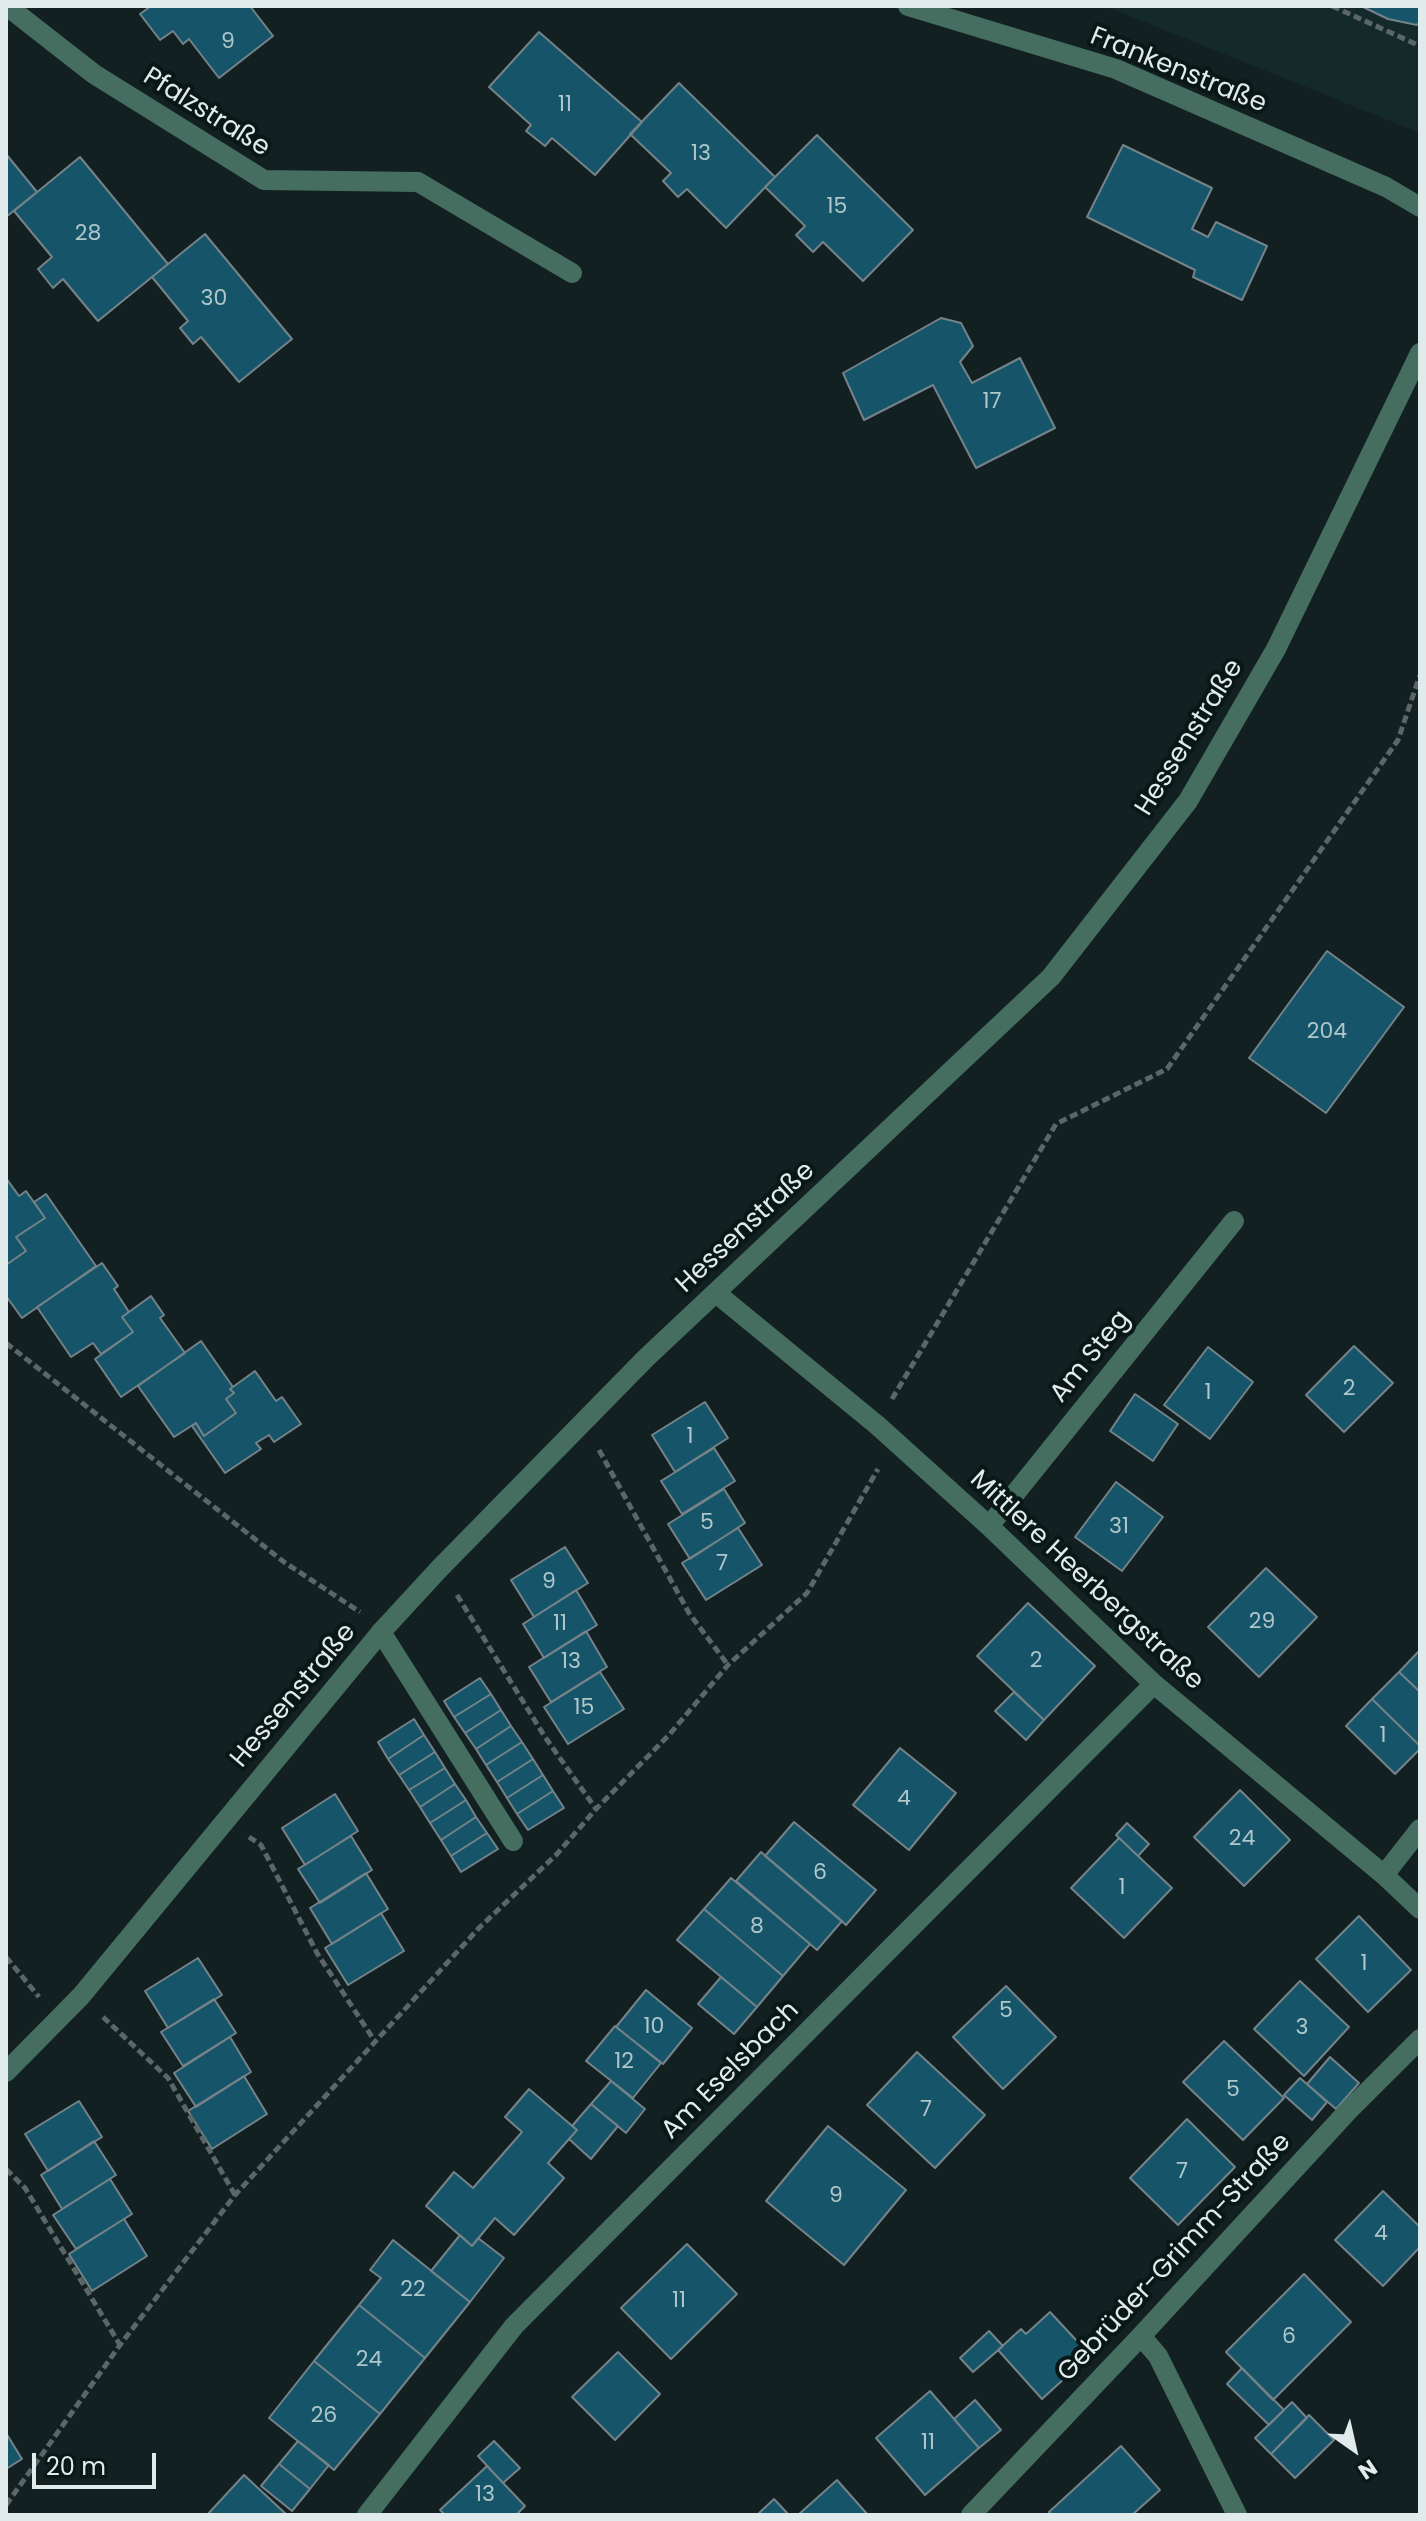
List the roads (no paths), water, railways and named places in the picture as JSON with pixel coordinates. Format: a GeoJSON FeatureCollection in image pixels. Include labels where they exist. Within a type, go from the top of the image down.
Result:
{"type":"FeatureCollection","features":[{"type":"Feature","properties":{"kind":"street","name":"Pfalzstraße"},"geometry":{"type":"LineString","coordinates":[[7,6],[94,74],[264,180],[418,182],[572,273]]}},
{"type":"Feature","properties":{"kind":"street","name":"Frankenstraße"},"geometry":{"type":"LineString","coordinates":[[908,6],[1116,69],[1386,187],[1420,207]]}},
{"type":"Feature","properties":{"kind":"street","name":"Hessenstraße"},"geometry":{"type":"LineString","coordinates":[[6,2072],[81,1996],[383,1630],[440,1568],[583,1422],[716,1293],[1051,977],[1188,801],[1276,649],[1420,353]]}},
{"type":"Feature","properties":{"kind":"street","name":"Am Steg"},"geometry":{"type":"LineString","coordinates":[[989,1526],[1234,1221]]}},
{"type":"Feature","properties":{"kind":"street","name":"Mittlere Heerbergstraße"},"geometry":{"type":"LineString","coordinates":[[716,1293],[877,1425],[989,1526],[1154,1684],[1384,1875],[1420,1909]]}},
{"type":"Feature","properties":{"kind":"street"},"geometry":{"type":"LineString","coordinates":[[383,1630],[513,1841]]}},
{"type":"Feature","properties":{"kind":"street","name":"Am Eselsbach"},"geometry":{"type":"LineString","coordinates":[[367,2515],[514,2326],[1154,1684]]}},
{"type":"Feature","properties":{"kind":"street"},"geometry":{"type":"LineString","coordinates":[[1384,1875],[1420,1829]]}},
{"type":"Feature","properties":{"kind":"street","name":"Gebrüder-Grimm-Straße"},"geometry":{"type":"LineString","coordinates":[[971,2515],[1141,2336],[1337,2121],[1420,2039]]}},
{"type":"Feature","properties":{"kind":"street"},"geometry":{"type":"LineString","coordinates":[[1141,2336],[1158,2356],[1237,2515]]}}]}
